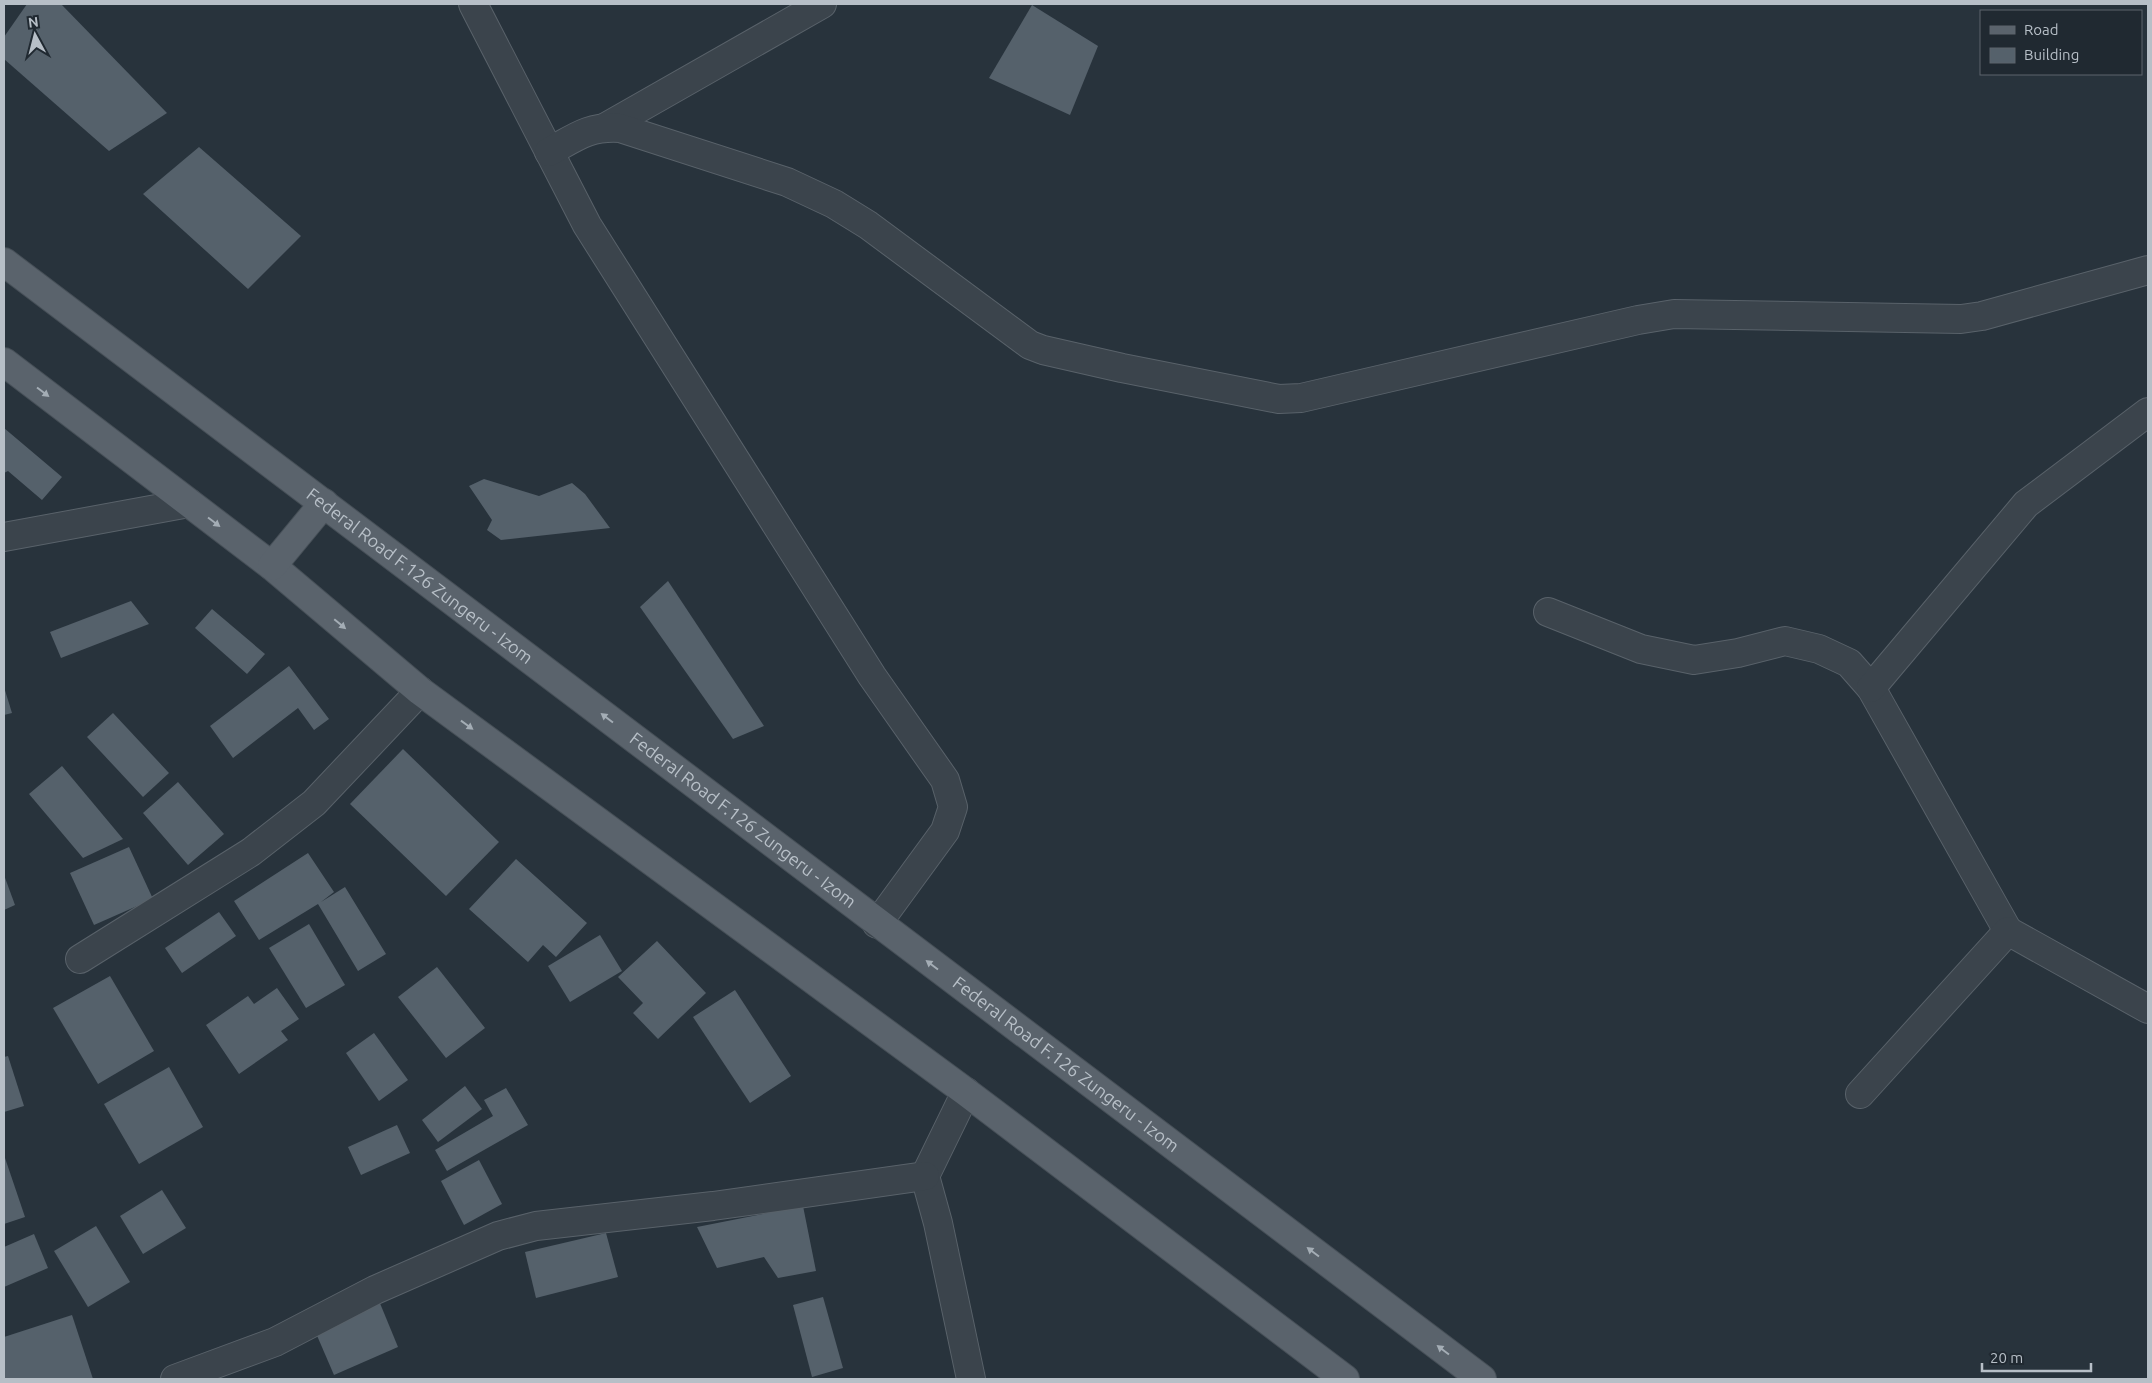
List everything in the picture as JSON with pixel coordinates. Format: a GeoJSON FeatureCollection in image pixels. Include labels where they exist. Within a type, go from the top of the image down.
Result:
{"type":"FeatureCollection","features":[{"type":"Feature","properties":{"kind":"main road","name":"Federal Road F.126 Zungeru - Izom"},"geometry":{"type":"LineString","coordinates":[[4,262],[877,924],[1482,1379]]}},
{"type":"Feature","properties":{"kind":"main road"},"geometry":{"type":"LineString","coordinates":[[4,362],[272,566],[420,691],[966,1092],[1345,1379]]}},
{"type":"Feature","properties":{"kind":"main road"},"geometry":{"type":"LineString","coordinates":[[272,566],[324,503]]}},
{"type":"Feature","properties":{"kind":"street"},"geometry":{"type":"LineString","coordinates":[[473,4],[587,225],[872,676],[945,780],[953,807],[945,831],[877,924]]}},
{"type":"Feature","properties":{"kind":"street"},"geometry":{"type":"LineString","coordinates":[[606,127],[822,4]]}},
{"type":"Feature","properties":{"kind":"street"},"geometry":{"type":"LineString","coordinates":[[549,152],[589,130],[606,127],[620,128],[787,182],[834,204],[868,225],[1022,339],[1036,347],[1122,368],[1279,399],[1301,398],[1628,322],[1674,314],[1961,319],[1982,316],[2148,270]]}},
{"type":"Feature","properties":{"kind":"street"},"geometry":{"type":"LineString","coordinates":[[1872,688],[2026,504],[2148,412]]}},
{"type":"Feature","properties":{"kind":"street"},"geometry":{"type":"LineString","coordinates":[[4,537],[189,503]]}},
{"type":"Feature","properties":{"kind":"street"},"geometry":{"type":"LineString","coordinates":[[1548,612],[1641,649],[1694,660],[1738,653],[1785,641],[1819,650],[1849,663],[1872,688],[2008,931],[2148,1008]]}},
{"type":"Feature","properties":{"kind":"street"},"geometry":{"type":"LineString","coordinates":[[80,959],[250,852],[314,803],[420,691]]}},
{"type":"Feature","properties":{"kind":"street"},"geometry":{"type":"LineString","coordinates":[[1860,1094],[2008,931]]}},
{"type":"Feature","properties":{"kind":"street"},"geometry":{"type":"LineString","coordinates":[[966,1092],[924,1176],[938,1223],[970,1379]]}},
{"type":"Feature","properties":{"kind":"street"},"geometry":{"type":"LineString","coordinates":[[176,1379],[275,1342],[375,1290],[498,1236],[536,1226],[713,1206],[924,1176]]}},
{"type":"Feature","properties":{"kind":"building"},"geometry":{"type":"Polygon","coordinates":[[[27,4],[61,4],[167,113],[109,151],[4,59],[4,37],[27,4]]]}},
{"type":"Feature","properties":{"kind":"building"},"geometry":{"type":"Polygon","coordinates":[[[1032,5],[1098,46],[1070,115],[989,78],[1032,5]]]}},
{"type":"Feature","properties":{"kind":"building"},"geometry":{"type":"Polygon","coordinates":[[[199,147],[301,236],[248,289],[143,194],[199,147]]]}},
{"type":"Feature","properties":{"kind":"building"},"geometry":{"type":"Polygon","coordinates":[[[4,428],[62,477],[42,500],[8,471],[4,473],[4,428]]]}},
{"type":"Feature","properties":{"kind":"building"},"geometry":{"type":"Polygon","coordinates":[[[484,479],[539,496],[572,483],[585,494],[610,528],[501,540],[487,530],[492,520],[469,486],[484,479]]]}},
{"type":"Feature","properties":{"kind":"building"},"geometry":{"type":"Polygon","coordinates":[[[668,581],[764,726],[733,739],[640,607],[668,581]]]}},
{"type":"Feature","properties":{"kind":"building"},"geometry":{"type":"Polygon","coordinates":[[[131,601],[149,624],[61,658],[50,632],[131,601]]]}},
{"type":"Feature","properties":{"kind":"building"},"geometry":{"type":"Polygon","coordinates":[[[212,609],[265,654],[247,674],[195,628],[212,609]]]}},
{"type":"Feature","properties":{"kind":"building"},"geometry":{"type":"Polygon","coordinates":[[[289,666],[329,719],[314,730],[298,708],[233,758],[210,726],[289,666]]]}},
{"type":"Feature","properties":{"kind":"building"},"geometry":{"type":"Polygon","coordinates":[[[4,687],[12,713],[4,715],[4,687]]]}},
{"type":"Feature","properties":{"kind":"building"},"geometry":{"type":"Polygon","coordinates":[[[113,713],[169,773],[143,797],[87,737],[113,713]]]}},
{"type":"Feature","properties":{"kind":"building"},"geometry":{"type":"Polygon","coordinates":[[[403,749],[499,842],[446,896],[350,804],[403,749]]]}},
{"type":"Feature","properties":{"kind":"building"},"geometry":{"type":"Polygon","coordinates":[[[62,766],[123,839],[83,858],[29,794],[62,766]]]}},
{"type":"Feature","properties":{"kind":"building"},"geometry":{"type":"Polygon","coordinates":[[[178,782],[224,834],[188,865],[143,813],[178,782]]]}},
{"type":"Feature","properties":{"kind":"building"},"geometry":{"type":"Polygon","coordinates":[[[129,847],[153,899],[94,925],[70,873],[129,847]]]}},
{"type":"Feature","properties":{"kind":"building"},"geometry":{"type":"Polygon","coordinates":[[[308,853],[334,892],[321,902],[345,887],[386,954],[358,971],[318,904],[259,940],[234,901],[308,853]]]}},
{"type":"Feature","properties":{"kind":"building"},"geometry":{"type":"Polygon","coordinates":[[[516,859],[587,923],[556,957],[543,945],[528,962],[469,909],[516,859]]]}},
{"type":"Feature","properties":{"kind":"building"},"geometry":{"type":"Polygon","coordinates":[[[4,875],[15,905],[4,910],[4,875]]]}},
{"type":"Feature","properties":{"kind":"building"},"geometry":{"type":"Polygon","coordinates":[[[219,912],[236,936],[182,973],[165,948],[219,912]]]}},
{"type":"Feature","properties":{"kind":"building"},"geometry":{"type":"Polygon","coordinates":[[[309,924],[345,985],[306,1008],[269,948],[309,924]]]}},
{"type":"Feature","properties":{"kind":"building"},"geometry":{"type":"Polygon","coordinates":[[[600,935],[622,971],[570,1002],[548,966],[600,935]]]}},
{"type":"Feature","properties":{"kind":"building"},"geometry":{"type":"Polygon","coordinates":[[[657,941],[706,993],[658,1039],[633,1013],[643,1003],[618,977],[657,941]]]}},
{"type":"Feature","properties":{"kind":"building"},"geometry":{"type":"Polygon","coordinates":[[[437,967],[485,1028],[446,1058],[398,997],[437,967]]]}},
{"type":"Feature","properties":{"kind":"building"},"geometry":{"type":"Polygon","coordinates":[[[110,976],[154,1051],[98,1084],[53,1008],[110,976]]]}},
{"type":"Feature","properties":{"kind":"building"},"geometry":{"type":"Polygon","coordinates":[[[277,988],[299,1019],[281,1031],[288,1040],[239,1074],[206,1025],[248,996],[254,1004],[277,988]]]}},
{"type":"Feature","properties":{"kind":"building"},"geometry":{"type":"Polygon","coordinates":[[[735,990],[791,1076],[750,1103],[693,1017],[735,990]]]}},
{"type":"Feature","properties":{"kind":"building"},"geometry":{"type":"Polygon","coordinates":[[[374,1033],[408,1080],[379,1101],[346,1053],[374,1033]]]}},
{"type":"Feature","properties":{"kind":"building"},"geometry":{"type":"Polygon","coordinates":[[[8,1056],[24,1106],[4,1112],[4,1057],[8,1056]]]}},
{"type":"Feature","properties":{"kind":"building"},"geometry":{"type":"Polygon","coordinates":[[[169,1067],[203,1127],[139,1164],[104,1104],[169,1067]]]}},
{"type":"Feature","properties":{"kind":"building"},"geometry":{"type":"Polygon","coordinates":[[[465,1086],[482,1109],[438,1142],[422,1120],[465,1086]]]}},
{"type":"Feature","properties":{"kind":"building"},"geometry":{"type":"Polygon","coordinates":[[[506,1088],[528,1125],[447,1171],[435,1150],[493,1116],[484,1100],[506,1088]]]}},
{"type":"Feature","properties":{"kind":"building"},"geometry":{"type":"Polygon","coordinates":[[[397,1125],[410,1153],[361,1175],[348,1147],[397,1125]]]}},
{"type":"Feature","properties":{"kind":"building"},"geometry":{"type":"Polygon","coordinates":[[[4,1155],[25,1217],[4,1224],[4,1155]]]}},
{"type":"Feature","properties":{"kind":"building"},"geometry":{"type":"Polygon","coordinates":[[[479,1160],[502,1204],[464,1225],[441,1181],[479,1160]]]}},
{"type":"Feature","properties":{"kind":"building"},"geometry":{"type":"Polygon","coordinates":[[[162,1190],[186,1228],[143,1254],[120,1216],[162,1190]]]}},
{"type":"Feature","properties":{"kind":"building"},"geometry":{"type":"Polygon","coordinates":[[[803,1206],[816,1271],[778,1278],[764,1257],[717,1268],[697,1227],[803,1206]]]}},
{"type":"Feature","properties":{"kind":"building"},"geometry":{"type":"Polygon","coordinates":[[[96,1226],[130,1282],[88,1307],[54,1251],[96,1226]]]}},
{"type":"Feature","properties":{"kind":"building"},"geometry":{"type":"Polygon","coordinates":[[[606,1233],[618,1277],[536,1298],[525,1252],[606,1233]]]}},
{"type":"Feature","properties":{"kind":"building"},"geometry":{"type":"Polygon","coordinates":[[[34,1234],[48,1268],[4,1287],[4,1247],[34,1234]]]}},
{"type":"Feature","properties":{"kind":"building"},"geometry":{"type":"Polygon","coordinates":[[[377,1296],[398,1347],[334,1375],[312,1324],[377,1296]]]}},
{"type":"Feature","properties":{"kind":"building"},"geometry":{"type":"Polygon","coordinates":[[[823,1297],[843,1368],[812,1377],[793,1305],[823,1297]]]}},
{"type":"Feature","properties":{"kind":"building"},"geometry":{"type":"Polygon","coordinates":[[[72,1315],[93,1379],[4,1379],[4,1337],[72,1315]]]}}]}
